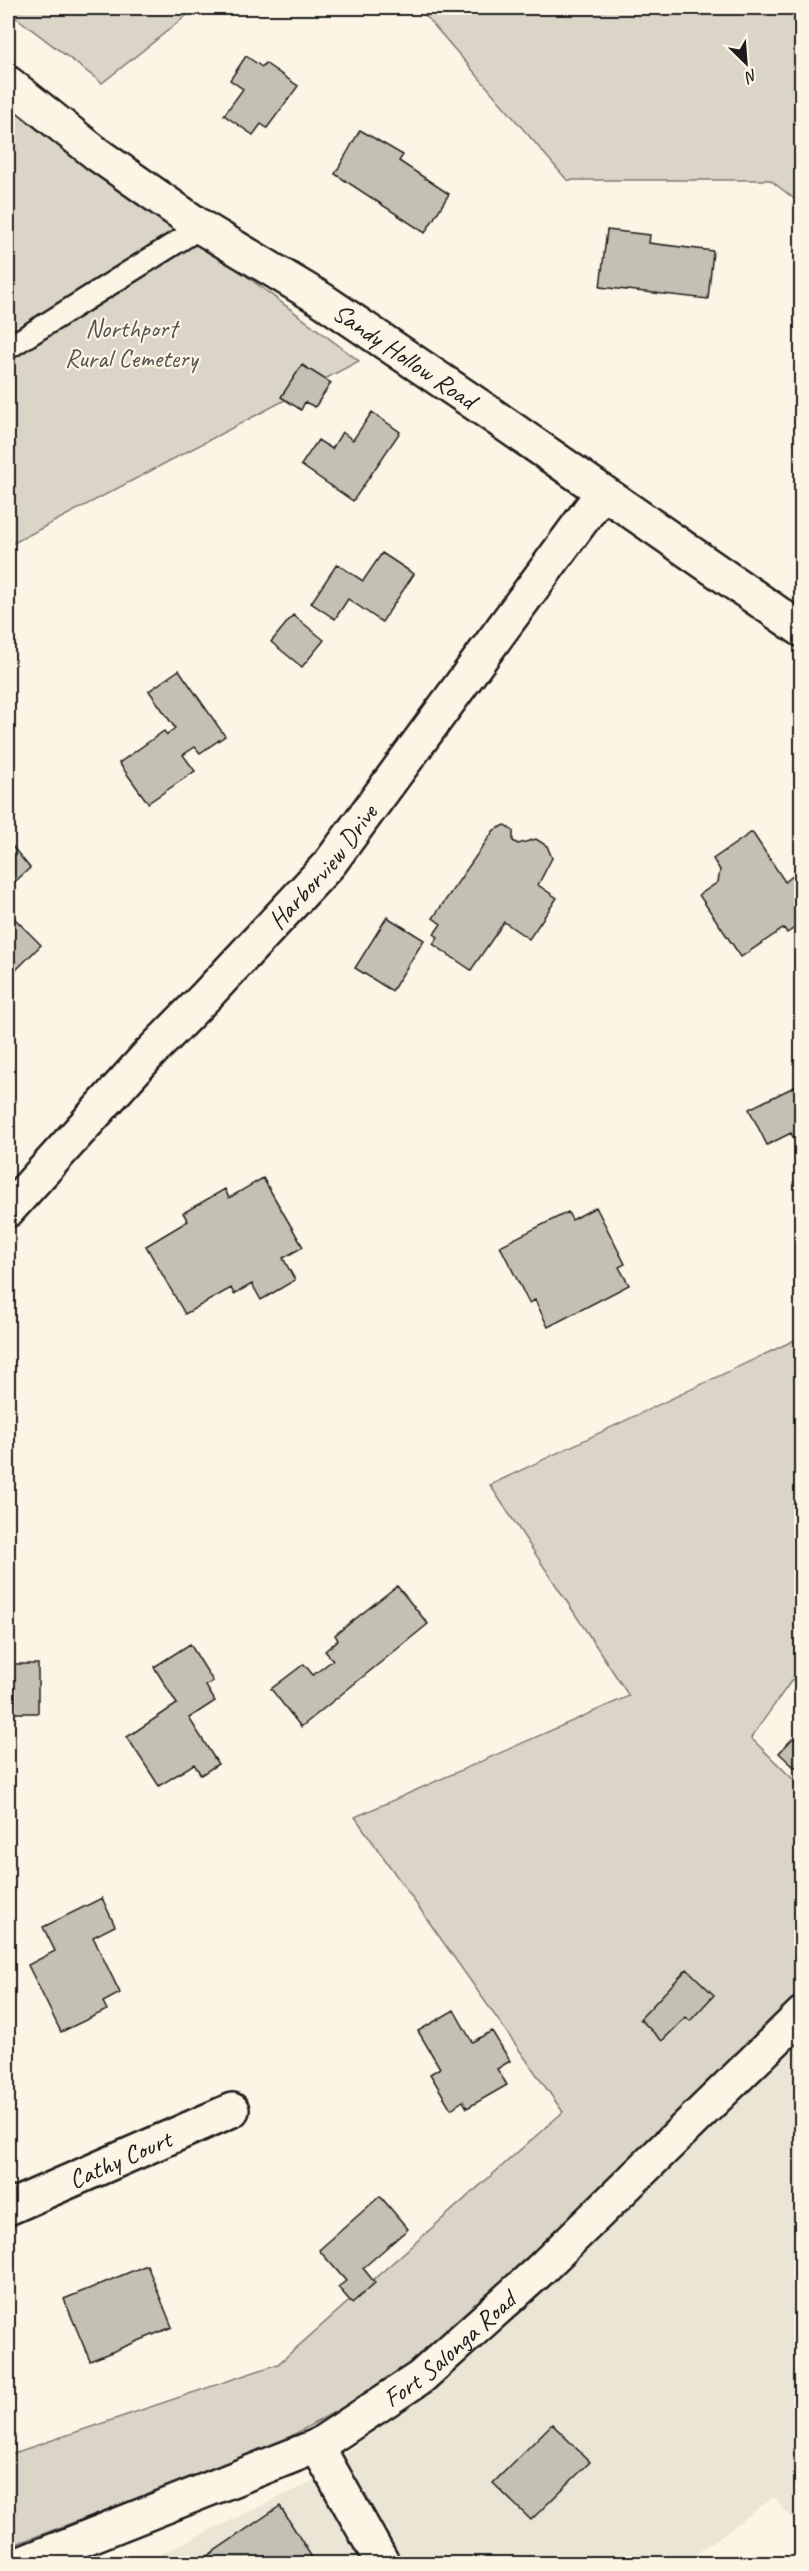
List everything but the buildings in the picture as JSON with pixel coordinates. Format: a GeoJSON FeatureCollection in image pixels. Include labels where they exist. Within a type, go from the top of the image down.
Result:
{"type":"FeatureCollection","features":[{"type":"Feature","properties":{"kind":"street","name":"Sandy Hollow Road"},"geometry":{"type":"LineString","coordinates":[[8,83],[97,154],[201,227],[321,300],[479,406],[801,630]]}},
{"type":"Feature","properties":{"kind":"street","name":"Harborview Drive"},"geometry":{"type":"LineString","coordinates":[[8,1210],[149,1054],[330,863],[602,493]]}},
{"type":"Feature","properties":{"kind":"street","name":"Fort Salonga Road"},"geometry":{"type":"LineString","coordinates":[[20,2564],[317,2446],[421,2377],[539,2271],[801,2014]]}},
{"type":"Feature","properties":{"kind":"street","name":"Cathy Court"},"geometry":{"type":"LineString","coordinates":[[8,2208],[232,2110]]}},
{"type":"Feature","properties":{"kind":"street"},"geometry":{"type":"LineString","coordinates":[[317,2446],[383,2564]]}},
{"type":"Feature","properties":{"kind":"lane"},"geometry":{"type":"LineString","coordinates":[[8,348],[201,227]]}},
{"type":"Feature","properties":{"kind":"shaded area"},"geometry":{"type":"Polygon","coordinates":[[[801,2024],[801,2530],[774,2497],[684,2563],[164,2564],[160,2554],[310,2483],[404,2405],[801,2024]]]}},
{"type":"Feature","properties":{"kind":"green space"},"geometry":{"type":"Polygon","coordinates":[[[12,8],[196,8],[102,83],[9,12],[12,8]]]}},
{"type":"Feature","properties":{"kind":"green space"},"geometry":{"type":"Polygon","coordinates":[[[419,8],[801,8],[801,204],[770,180],[567,180],[419,8]]]}},
{"type":"Feature","properties":{"kind":"green space","name":"Northport Rural Cemetery"},"geometry":{"type":"Polygon","coordinates":[[[8,96],[359,361],[8,546],[8,96]]]}},
{"type":"Feature","properties":{"kind":"green space"},"geometry":{"type":"Polygon","coordinates":[[[801,1337],[801,1667],[751,1738],[801,1787],[801,1997],[569,2222],[396,2378],[266,2450],[8,2547],[8,2455],[278,2364],[563,2112],[355,1817],[629,1696],[490,1485],[801,1337]]]}}]}
